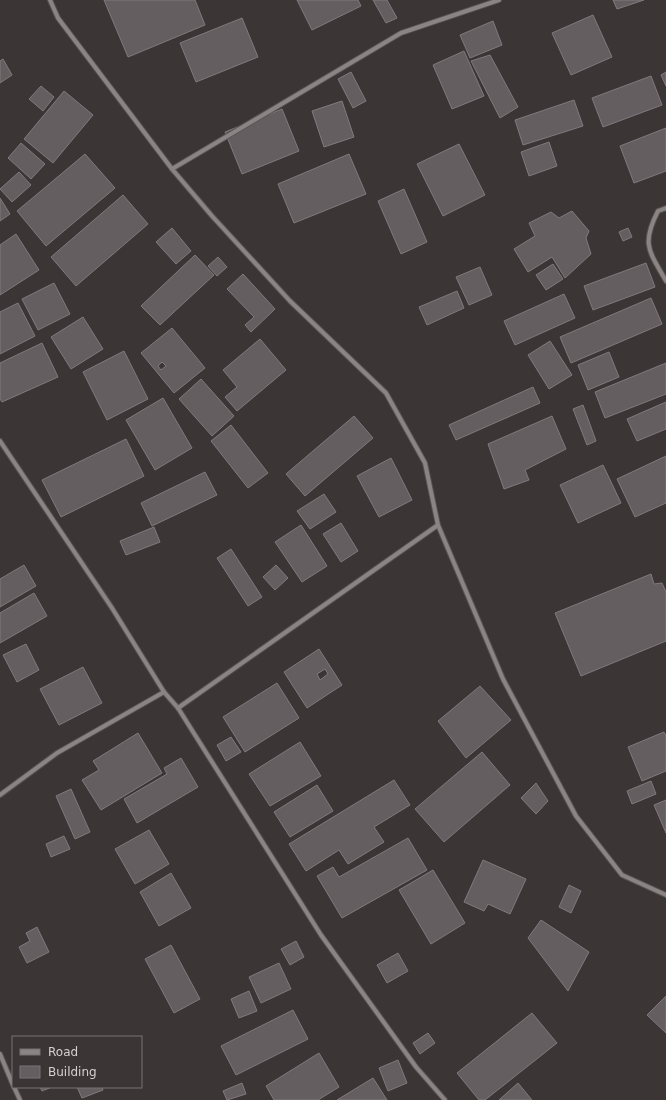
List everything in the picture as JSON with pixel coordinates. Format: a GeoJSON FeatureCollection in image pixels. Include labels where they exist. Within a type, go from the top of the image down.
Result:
{"type":"FeatureCollection","features":[{"type":"Feature","properties":{"kind":"street"},"geometry":{"type":"LineString","coordinates":[[50,0],[58,18],[172,169],[212,216],[290,301],[386,393],[425,463],[438,525],[503,679],[576,816],[622,876],[666,895]]}},
{"type":"Feature","properties":{"kind":"street"},"geometry":{"type":"LineString","coordinates":[[172,169],[401,32],[499,0]]}},
{"type":"Feature","properties":{"kind":"street"},"geometry":{"type":"LineString","coordinates":[[666,208],[658,211],[650,227],[648,250],[666,281]]}},
{"type":"Feature","properties":{"kind":"street"},"geometry":{"type":"LineString","coordinates":[[0,441],[112,608],[164,692],[178,708],[321,935],[416,1067],[445,1100]]}},
{"type":"Feature","properties":{"kind":"street"},"geometry":{"type":"LineString","coordinates":[[178,708],[438,525]]}},
{"type":"Feature","properties":{"kind":"street"},"geometry":{"type":"LineString","coordinates":[[0,795],[57,753],[164,692]]}},
{"type":"Feature","properties":{"kind":"street"},"geometry":{"type":"LineString","coordinates":[[0,1054],[12,1081]]}},
{"type":"Feature","properties":{"kind":"street"},"geometry":{"type":"LineString","coordinates":[[15,1088],[20,1100]]}},
{"type":"Feature","properties":{"kind":"building"},"geometry":{"type":"Polygon","coordinates":[[[104,0],[195,0],[205,25],[128,57],[104,0]]]}},
{"type":"Feature","properties":{"kind":"building"},"geometry":{"type":"Polygon","coordinates":[[[297,0],[358,0],[361,6],[312,30],[297,0]]]}},
{"type":"Feature","properties":{"kind":"building"},"geometry":{"type":"Polygon","coordinates":[[[373,0],[387,0],[397,18],[386,23],[373,0]]]}},
{"type":"Feature","properties":{"kind":"building"},"geometry":{"type":"Polygon","coordinates":[[[613,0],[644,0],[617,9],[613,0]]]}},
{"type":"Feature","properties":{"kind":"building"},"geometry":{"type":"Polygon","coordinates":[[[593,15],[612,57],[571,75],[552,33],[593,15]]]}},
{"type":"Feature","properties":{"kind":"building"},"geometry":{"type":"Polygon","coordinates":[[[242,18],[258,57],[196,82],[180,43],[242,18]]]}},
{"type":"Feature","properties":{"kind":"building"},"geometry":{"type":"Polygon","coordinates":[[[493,21],[502,45],[470,58],[460,35],[493,21]]]}},
{"type":"Feature","properties":{"kind":"building"},"geometry":{"type":"Polygon","coordinates":[[[464,51],[484,96],[452,109],[433,65],[464,51]]]}},
{"type":"Feature","properties":{"kind":"building"},"geometry":{"type":"Polygon","coordinates":[[[490,55],[518,107],[500,118],[471,61],[490,55]]]}},
{"type":"Feature","properties":{"kind":"building"},"geometry":{"type":"Polygon","coordinates":[[[3,59],[12,75],[0,83],[0,61],[3,59]]]}},
{"type":"Feature","properties":{"kind":"building"},"geometry":{"type":"Polygon","coordinates":[[[351,72],[366,101],[353,108],[338,79],[351,72]]]}},
{"type":"Feature","properties":{"kind":"building"},"geometry":{"type":"Polygon","coordinates":[[[666,72],[666,86],[661,75],[666,72]]]}},
{"type":"Feature","properties":{"kind":"building"},"geometry":{"type":"Polygon","coordinates":[[[651,76],[662,105],[603,127],[592,98],[651,76]]]}},
{"type":"Feature","properties":{"kind":"building"},"geometry":{"type":"Polygon","coordinates":[[[41,86],[54,97],[43,111],[29,99],[41,86]]]}},
{"type":"Feature","properties":{"kind":"building"},"geometry":{"type":"Polygon","coordinates":[[[64,91],[93,115],[53,163],[24,139],[64,91]]]}},
{"type":"Feature","properties":{"kind":"building"},"geometry":{"type":"Polygon","coordinates":[[[574,100],[583,126],[523,145],[515,120],[574,100]]]}},
{"type":"Feature","properties":{"kind":"building"},"geometry":{"type":"Polygon","coordinates":[[[342,101],[354,137],[324,147],[312,111],[342,101]]]}},
{"type":"Feature","properties":{"kind":"building"},"geometry":{"type":"Polygon","coordinates":[[[282,109],[299,151],[242,174],[225,132],[282,109]]]}},
{"type":"Feature","properties":{"kind":"building"},"geometry":{"type":"Polygon","coordinates":[[[666,128],[666,171],[634,183],[620,146],[666,128]]]}},
{"type":"Feature","properties":{"kind":"building"},"geometry":{"type":"Polygon","coordinates":[[[549,142],[557,166],[529,176],[521,152],[549,142]]]}},
{"type":"Feature","properties":{"kind":"building"},"geometry":{"type":"Polygon","coordinates":[[[21,143],[45,164],[31,179],[8,158],[21,143]]]}},
{"type":"Feature","properties":{"kind":"building"},"geometry":{"type":"Polygon","coordinates":[[[459,144],[485,195],[443,216],[417,164],[459,144]]]}},
{"type":"Feature","properties":{"kind":"building"},"geometry":{"type":"Polygon","coordinates":[[[85,154],[115,188],[46,246],[17,211],[85,154]]]}},
{"type":"Feature","properties":{"kind":"building"},"geometry":{"type":"Polygon","coordinates":[[[349,154],[366,194],[294,223],[278,184],[349,154]]]}},
{"type":"Feature","properties":{"kind":"building"},"geometry":{"type":"Polygon","coordinates":[[[19,172],[31,185],[12,202],[0,189],[19,172]]]}},
{"type":"Feature","properties":{"kind":"building"},"geometry":{"type":"Polygon","coordinates":[[[404,189],[427,242],[401,254],[378,201],[404,189]]]}},
{"type":"Feature","properties":{"kind":"building"},"geometry":{"type":"Polygon","coordinates":[[[123,195],[148,224],[76,286],[51,257],[123,195]]]}},
{"type":"Feature","properties":{"kind":"building"},"geometry":{"type":"Polygon","coordinates":[[[0,198],[10,214],[0,221],[0,198]]]}},
{"type":"Feature","properties":{"kind":"building"},"geometry":{"type":"Polygon","coordinates":[[[572,211],[589,231],[586,238],[591,254],[565,278],[552,257],[528,272],[514,249],[535,236],[529,223],[551,212],[559,218],[572,211]]]}},
{"type":"Feature","properties":{"kind":"building"},"geometry":{"type":"Polygon","coordinates":[[[172,228],[191,251],[176,264],[156,242],[172,228]]]}},
{"type":"Feature","properties":{"kind":"building"},"geometry":{"type":"Polygon","coordinates":[[[628,228],[632,237],[623,241],[619,232],[628,228]]]}},
{"type":"Feature","properties":{"kind":"building"},"geometry":{"type":"Polygon","coordinates":[[[16,234],[39,270],[0,295],[0,245],[16,234]]]}},
{"type":"Feature","properties":{"kind":"building"},"geometry":{"type":"Polygon","coordinates":[[[195,255],[214,275],[160,325],[141,306],[195,255]]]}},
{"type":"Feature","properties":{"kind":"building"},"geometry":{"type":"Polygon","coordinates":[[[218,257],[227,267],[217,276],[208,266],[218,257]]]}},
{"type":"Feature","properties":{"kind":"building"},"geometry":{"type":"Polygon","coordinates":[[[646,263],[655,287],[593,310],[584,286],[646,263]]]}},
{"type":"Feature","properties":{"kind":"building"},"geometry":{"type":"Polygon","coordinates":[[[553,264],[563,279],[546,290],[536,275],[553,264]]]}},
{"type":"Feature","properties":{"kind":"building"},"geometry":{"type":"Polygon","coordinates":[[[480,267],[492,295],[469,305],[456,277],[480,267]]]}},
{"type":"Feature","properties":{"kind":"building"},"geometry":{"type":"Polygon","coordinates":[[[243,274],[275,309],[251,332],[245,325],[254,317],[227,289],[243,274]]]}},
{"type":"Feature","properties":{"kind":"building"},"geometry":{"type":"Polygon","coordinates":[[[54,283],[70,314],[38,330],[22,299],[54,283]]]}},
{"type":"Feature","properties":{"kind":"building"},"geometry":{"type":"Polygon","coordinates":[[[457,291],[464,308],[427,325],[419,307],[457,291]]]}},
{"type":"Feature","properties":{"kind":"building"},"geometry":{"type":"Polygon","coordinates":[[[564,294],[575,318],[515,345],[504,321],[564,294]]]}},
{"type":"Feature","properties":{"kind":"building"},"geometry":{"type":"Polygon","coordinates":[[[651,298],[662,324],[571,363],[560,337],[651,298]]]}},
{"type":"Feature","properties":{"kind":"building"},"geometry":{"type":"Polygon","coordinates":[[[18,303],[35,336],[0,354],[0,312],[18,303]]]}},
{"type":"Feature","properties":{"kind":"building"},"geometry":{"type":"Polygon","coordinates":[[[83,317],[103,349],[71,369],[51,337],[83,317]]]}},
{"type":"Feature","properties":{"kind":"building"},"geometry":{"type":"Polygon","coordinates":[[[172,328],[205,368],[174,393],[141,353],[172,328]],[[162,362],[158,366],[161,370],[166,366],[162,362]]]}},
{"type":"Feature","properties":{"kind":"building"},"geometry":{"type":"Polygon","coordinates":[[[260,339],[286,370],[237,411],[225,397],[237,387],[223,370],[260,339]]]}},
{"type":"Feature","properties":{"kind":"building"},"geometry":{"type":"Polygon","coordinates":[[[550,341],[572,375],[549,389],[528,355],[550,341]]]}},
{"type":"Feature","properties":{"kind":"building"},"geometry":{"type":"Polygon","coordinates":[[[42,343],[58,377],[2,402],[0,399],[0,363],[42,343]]]}},
{"type":"Feature","properties":{"kind":"building"},"geometry":{"type":"Polygon","coordinates":[[[124,351],[148,399],[107,420],[83,372],[124,351]]]}},
{"type":"Feature","properties":{"kind":"building"},"geometry":{"type":"Polygon","coordinates":[[[609,352],[619,377],[588,390],[578,365],[609,352]]]}},
{"type":"Feature","properties":{"kind":"building"},"geometry":{"type":"Polygon","coordinates":[[[666,363],[666,394],[605,418],[595,392],[666,363]]]}},
{"type":"Feature","properties":{"kind":"building"},"geometry":{"type":"Polygon","coordinates":[[[201,379],[234,416],[212,436],[179,399],[201,379]]]}},
{"type":"Feature","properties":{"kind":"building"},"geometry":{"type":"Polygon","coordinates":[[[533,387],[540,403],[456,440],[449,425],[533,387]]]}},
{"type":"Feature","properties":{"kind":"building"},"geometry":{"type":"Polygon","coordinates":[[[163,398],[192,448],[155,470],[126,420],[163,398]]]}},
{"type":"Feature","properties":{"kind":"building"},"geometry":{"type":"Polygon","coordinates":[[[666,402],[666,429],[637,441],[627,419],[666,402]]]}},
{"type":"Feature","properties":{"kind":"building"},"geometry":{"type":"Polygon","coordinates":[[[583,405],[596,441],[587,445],[573,409],[583,405]]]}},
{"type":"Feature","properties":{"kind":"building"},"geometry":{"type":"Polygon","coordinates":[[[354,416],[373,438],[305,496],[286,474],[354,416]]]}},
{"type":"Feature","properties":{"kind":"building"},"geometry":{"type":"Polygon","coordinates":[[[552,416],[566,449],[525,470],[529,480],[504,489],[488,444],[552,416]]]}},
{"type":"Feature","properties":{"kind":"building"},"geometry":{"type":"Polygon","coordinates":[[[231,425],[268,473],[248,488],[211,441],[231,425]]]}},
{"type":"Feature","properties":{"kind":"building"},"geometry":{"type":"Polygon","coordinates":[[[126,439],[144,476],[61,517],[42,480],[126,439]]]}},
{"type":"Feature","properties":{"kind":"building"},"geometry":{"type":"Polygon","coordinates":[[[666,456],[666,503],[635,517],[617,479],[666,456]]]}},
{"type":"Feature","properties":{"kind":"building"},"geometry":{"type":"Polygon","coordinates":[[[391,458],[412,500],[379,517],[357,476],[391,458]]]}},
{"type":"Feature","properties":{"kind":"building"},"geometry":{"type":"Polygon","coordinates":[[[603,465],[621,503],[578,523],[560,485],[603,465]]]}},
{"type":"Feature","properties":{"kind":"building"},"geometry":{"type":"Polygon","coordinates":[[[205,472],[217,495],[152,526],[141,503],[205,472]]]}},
{"type":"Feature","properties":{"kind":"building"},"geometry":{"type":"Polygon","coordinates":[[[324,494],[336,512],[310,529],[297,511],[324,494]]]}},
{"type":"Feature","properties":{"kind":"building"},"geometry":{"type":"Polygon","coordinates":[[[341,523],[358,551],[341,562],[323,534],[341,523]]]}},
{"type":"Feature","properties":{"kind":"building"},"geometry":{"type":"Polygon","coordinates":[[[301,525],[327,566],[302,582],[275,542],[301,525]]]}},
{"type":"Feature","properties":{"kind":"building"},"geometry":{"type":"Polygon","coordinates":[[[154,527],[160,542],[126,555],[120,541],[154,527]]]}},
{"type":"Feature","properties":{"kind":"building"},"geometry":{"type":"Polygon","coordinates":[[[231,549],[262,597],[248,606],[217,558],[231,549]]]}},
{"type":"Feature","properties":{"kind":"building"},"geometry":{"type":"Polygon","coordinates":[[[24,565],[36,586],[0,607],[0,579],[24,565]]]}},
{"type":"Feature","properties":{"kind":"building"},"geometry":{"type":"Polygon","coordinates":[[[276,565],[288,578],[275,590],[263,577],[276,565]]]}},
{"type":"Feature","properties":{"kind":"building"},"geometry":{"type":"Polygon","coordinates":[[[651,574],[654,584],[662,583],[666,592],[666,641],[581,676],[555,613],[651,574]]]}},
{"type":"Feature","properties":{"kind":"building"},"geometry":{"type":"Polygon","coordinates":[[[34,593],[47,616],[0,643],[0,613],[34,593]]]}},
{"type":"Feature","properties":{"kind":"building"},"geometry":{"type":"Polygon","coordinates":[[[26,644],[39,670],[17,682],[3,655],[26,644]]]}},
{"type":"Feature","properties":{"kind":"building"},"geometry":{"type":"Polygon","coordinates":[[[319,649],[342,685],[307,708],[284,672],[319,649]],[[325,669],[317,674],[320,680],[328,674],[325,669]]]}},
{"type":"Feature","properties":{"kind":"building"},"geometry":{"type":"Polygon","coordinates":[[[83,667],[102,703],[59,725],[40,689],[83,667]]]}},
{"type":"Feature","properties":{"kind":"building"},"geometry":{"type":"Polygon","coordinates":[[[277,683],[299,718],[245,752],[223,717],[277,683]]]}},
{"type":"Feature","properties":{"kind":"building"},"geometry":{"type":"Polygon","coordinates":[[[480,686],[511,720],[466,758],[438,721],[480,686]]]}},
{"type":"Feature","properties":{"kind":"building"},"geometry":{"type":"Polygon","coordinates":[[[664,732],[666,736],[666,771],[642,781],[628,747],[664,732]]]}},
{"type":"Feature","properties":{"kind":"building"},"geometry":{"type":"Polygon","coordinates":[[[138,733],[162,773],[101,810],[82,780],[99,770],[93,761],[138,733]]]}},
{"type":"Feature","properties":{"kind":"building"},"geometry":{"type":"Polygon","coordinates":[[[231,737],[241,752],[226,761],[217,745],[231,737]]]}},
{"type":"Feature","properties":{"kind":"building"},"geometry":{"type":"Polygon","coordinates":[[[300,742],[321,776],[270,806],[249,774],[300,742]]]}},
{"type":"Feature","properties":{"kind":"building"},"geometry":{"type":"Polygon","coordinates":[[[482,752],[510,785],[444,842],[415,809],[482,752]]]}},
{"type":"Feature","properties":{"kind":"building"},"geometry":{"type":"Polygon","coordinates":[[[181,758],[198,787],[137,823],[124,799],[167,774],[164,768],[181,758]]]}},
{"type":"Feature","properties":{"kind":"building"},"geometry":{"type":"Polygon","coordinates":[[[394,780],[410,805],[374,827],[384,842],[348,864],[339,850],[306,871],[289,844],[394,780]]]}},
{"type":"Feature","properties":{"kind":"building"},"geometry":{"type":"Polygon","coordinates":[[[651,781],[656,794],[632,804],[627,791],[651,781]]]}},
{"type":"Feature","properties":{"kind":"building"},"geometry":{"type":"Polygon","coordinates":[[[536,783],[548,801],[536,814],[521,798],[536,783]]]}},
{"type":"Feature","properties":{"kind":"building"},"geometry":{"type":"Polygon","coordinates":[[[317,785],[333,811],[290,837],[274,812],[317,785]]]}},
{"type":"Feature","properties":{"kind":"building"},"geometry":{"type":"Polygon","coordinates":[[[71,789],[90,832],[75,839],[56,796],[71,789]]]}},
{"type":"Feature","properties":{"kind":"building"},"geometry":{"type":"Polygon","coordinates":[[[666,800],[666,833],[654,805],[666,800]]]}},
{"type":"Feature","properties":{"kind":"building"},"geometry":{"type":"Polygon","coordinates":[[[149,830],[169,864],[135,884],[115,849],[149,830]]]}},
{"type":"Feature","properties":{"kind":"building"},"geometry":{"type":"Polygon","coordinates":[[[64,836],[70,849],[51,857],[46,844],[64,836]]]}},
{"type":"Feature","properties":{"kind":"building"},"geometry":{"type":"Polygon","coordinates":[[[408,838],[427,870],[342,918],[317,876],[333,867],[339,877],[408,838]]]}},
{"type":"Feature","properties":{"kind":"building"},"geometry":{"type":"Polygon","coordinates":[[[483,860],[526,879],[510,914],[488,904],[484,911],[464,902],[483,860]]]}},
{"type":"Feature","properties":{"kind":"building"},"geometry":{"type":"Polygon","coordinates":[[[433,870],[465,923],[431,944],[399,890],[433,870]]]}},
{"type":"Feature","properties":{"kind":"building"},"geometry":{"type":"Polygon","coordinates":[[[171,873],[191,908],[159,926],[140,892],[171,873]]]}},
{"type":"Feature","properties":{"kind":"building"},"geometry":{"type":"Polygon","coordinates":[[[569,885],[581,891],[571,913],[559,907],[569,885]]]}},
{"type":"Feature","properties":{"kind":"building"},"geometry":{"type":"Polygon","coordinates":[[[541,920],[589,952],[568,991],[528,938],[541,920]]]}},
{"type":"Feature","properties":{"kind":"building"},"geometry":{"type":"Polygon","coordinates":[[[37,927],[49,952],[27,963],[19,947],[30,941],[26,933],[37,927]]]}},
{"type":"Feature","properties":{"kind":"building"},"geometry":{"type":"Polygon","coordinates":[[[296,941],[304,957],[290,965],[281,949],[296,941]]]}},
{"type":"Feature","properties":{"kind":"building"},"geometry":{"type":"Polygon","coordinates":[[[171,945],[200,999],[174,1013],[145,959],[171,945]]]}},
{"type":"Feature","properties":{"kind":"building"},"geometry":{"type":"Polygon","coordinates":[[[398,953],[408,971],[387,983],[377,965],[398,953]]]}},
{"type":"Feature","properties":{"kind":"building"},"geometry":{"type":"Polygon","coordinates":[[[279,963],[291,989],[261,1003],[249,977],[279,963]]]}},
{"type":"Feature","properties":{"kind":"building"},"geometry":{"type":"Polygon","coordinates":[[[249,991],[257,1011],[239,1018],[231,999],[249,991]]]}},
{"type":"Feature","properties":{"kind":"building"},"geometry":{"type":"Polygon","coordinates":[[[666,996],[666,1033],[647,1015],[666,996]]]}},
{"type":"Feature","properties":{"kind":"building"},"geometry":{"type":"Polygon","coordinates":[[[293,1010],[308,1039],[236,1075],[221,1046],[293,1010]]]}},
{"type":"Feature","properties":{"kind":"building"},"geometry":{"type":"Polygon","coordinates":[[[532,1013],[557,1043],[485,1100],[479,1100],[457,1073],[532,1013]]]}},
{"type":"Feature","properties":{"kind":"building"},"geometry":{"type":"Polygon","coordinates":[[[428,1033],[435,1043],[420,1054],[413,1043],[428,1033]]]}},
{"type":"Feature","properties":{"kind":"building"},"geometry":{"type":"Polygon","coordinates":[[[319,1053],[339,1087],[318,1100],[274,1100],[266,1086],[319,1053]]]}},
{"type":"Feature","properties":{"kind":"building"},"geometry":{"type":"Polygon","coordinates":[[[398,1060],[407,1083],[388,1091],[379,1068],[398,1060]]]}},
{"type":"Feature","properties":{"kind":"building"},"geometry":{"type":"Polygon","coordinates":[[[373,1078],[387,1100],[337,1100],[373,1078]]]}},
{"type":"Feature","properties":{"kind":"building"},"geometry":{"type":"Polygon","coordinates":[[[242,1083],[246,1094],[227,1100],[223,1091],[242,1083]]]}},
{"type":"Feature","properties":{"kind":"building"},"geometry":{"type":"Polygon","coordinates":[[[518,1083],[532,1100],[499,1100],[518,1083]]]}},
{"type":"Feature","properties":{"kind":"building"},"geometry":{"type":"Polygon","coordinates":[[[40,1088],[50,1088],[42,1091],[40,1088]]]}},
{"type":"Feature","properties":{"kind":"building"},"geometry":{"type":"Polygon","coordinates":[[[77,1088],[102,1088],[103,1090],[82,1098],[77,1088]]]}}]}
